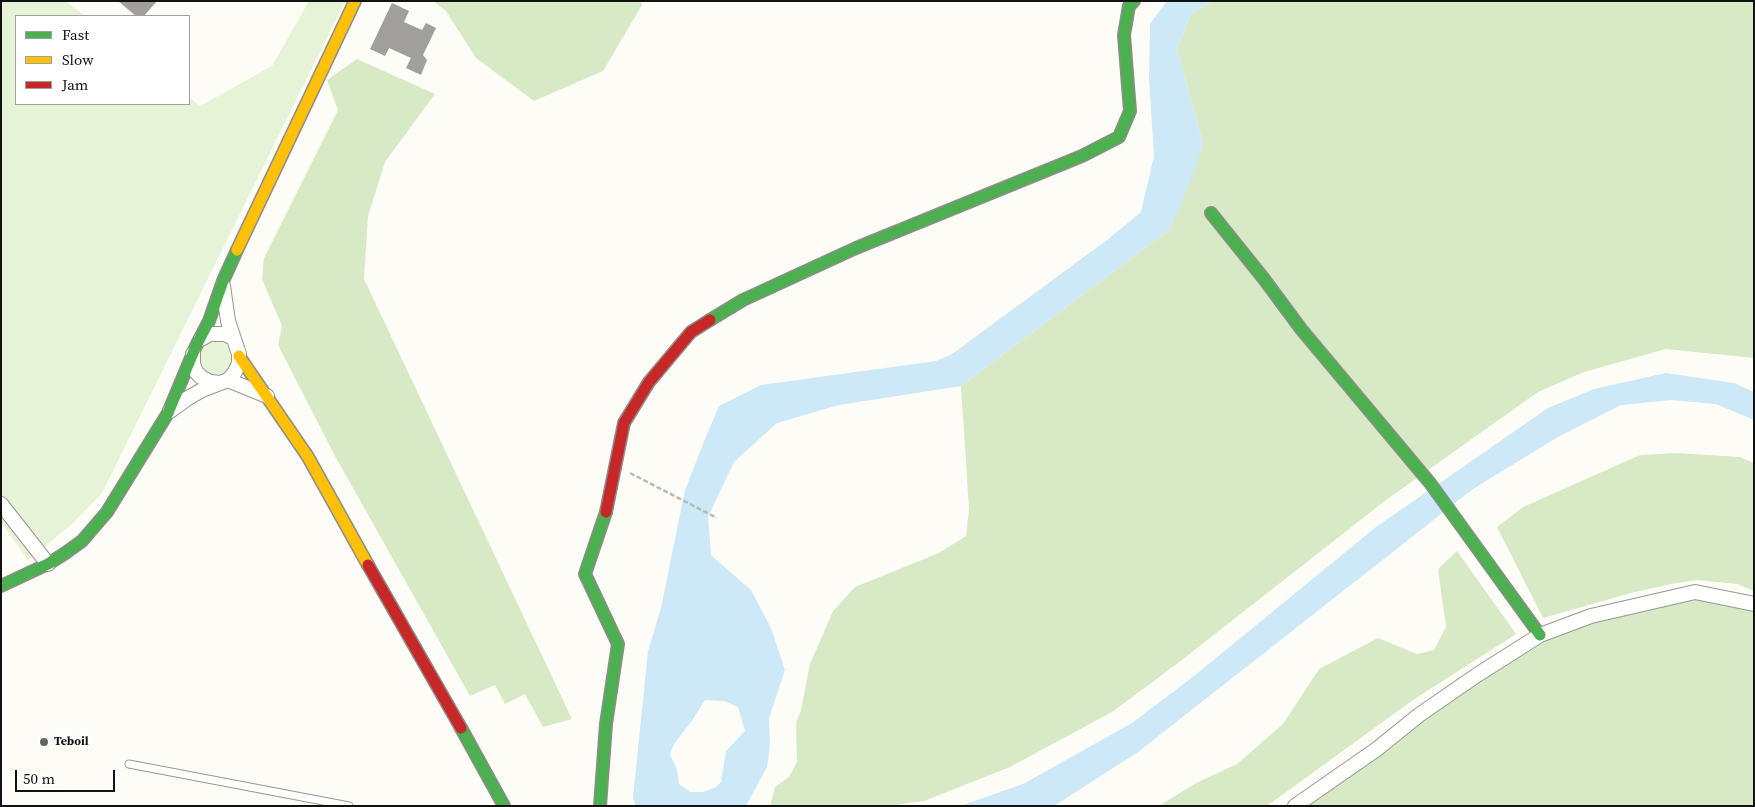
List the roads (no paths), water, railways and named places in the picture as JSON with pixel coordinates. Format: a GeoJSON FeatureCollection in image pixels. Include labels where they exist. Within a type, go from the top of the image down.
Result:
{"type":"FeatureCollection","features":[{"type":"Feature","properties":{"kind":"street"},"geometry":{"type":"LineString","coordinates":[[1,586],[48,564],[82,541],[107,512],[168,413],[201,339],[223,281],[355,1]]}},
{"type":"Feature","properties":{"kind":"street"},"geometry":{"type":"LineString","coordinates":[[600,806],[606,724],[618,644],[586,574],[605,518],[624,423],[649,382],[691,332],[743,300],[856,248],[1082,156],[1119,137],[1130,111],[1124,35],[1129,6],[1134,1]]}},
{"type":"Feature","properties":{"kind":"street"},"geometry":{"type":"LineString","coordinates":[[1211,213],[1301,329],[1430,483],[1540,635]]}},
{"type":"Feature","properties":{"kind":"street"},"geometry":{"type":"LineString","coordinates":[[168,413],[188,398],[224,381],[235,372],[239,363],[238,347],[228,321],[223,281]]}},
{"type":"Feature","properties":{"kind":"street"},"geometry":{"type":"LineString","coordinates":[[201,339],[210,334],[226,334],[233,338]]}},
{"type":"Feature","properties":{"kind":"street"},"geometry":{"type":"LineString","coordinates":[[194,354],[193,364],[196,372],[201,377],[210,382],[224,381],[268,396]]}},
{"type":"Feature","properties":{"kind":"street"},"geometry":{"type":"LineString","coordinates":[[239,356],[308,457],[489,776],[504,806]]}},
{"type":"Feature","properties":{"kind":"street"},"geometry":{"type":"LineString","coordinates":[[1,504],[48,564]]}},
{"type":"Feature","properties":{"kind":"street"},"geometry":{"type":"LineString","coordinates":[[1295,806],[1377,749],[1419,715],[1469,680],[1540,635],[1591,616],[1695,592],[1754,604]]}},
{"type":"Feature","properties":{"kind":"lane"},"geometry":{"type":"LineString","coordinates":[[129,764],[349,806]]}},
{"type":"Feature","properties":{"kind":"water"},"geometry":{"type":"Polygon","coordinates":[[[1167,1],[1212,1],[1191,14],[1177,49],[1203,144],[1189,185],[1170,229],[961,386],[839,405],[777,423],[734,462],[708,517],[711,555],[751,590],[771,628],[785,670],[769,718],[770,745],[767,767],[746,806],[636,806],[633,798],[648,651],[661,608],[685,490],[719,406],[761,385],[936,361],[952,354],[1107,240],[1141,212],[1154,156],[1149,78],[1150,24],[1167,1]],[[705,700],[674,744],[670,754],[677,770],[679,784],[690,792],[703,792],[716,787],[721,782],[726,751],[745,731],[738,707],[724,701],[705,700]]]}},
{"type":"Feature","properties":{"kind":"water"},"geometry":{"type":"Polygon","coordinates":[[[1666,373],[1734,383],[1754,392],[1754,420],[1716,404],[1671,400],[1621,405],[1558,437],[1473,489],[1138,752],[1054,806],[960,806],[1023,784],[1132,723],[1194,676],[1376,527],[1548,408],[1594,389],[1666,373]]]}},
{"type":"Feature","properties":{"kind":"place","name":"Teboil"},"geometry":{"type":"Point","coordinates":[44,742]}}]}
